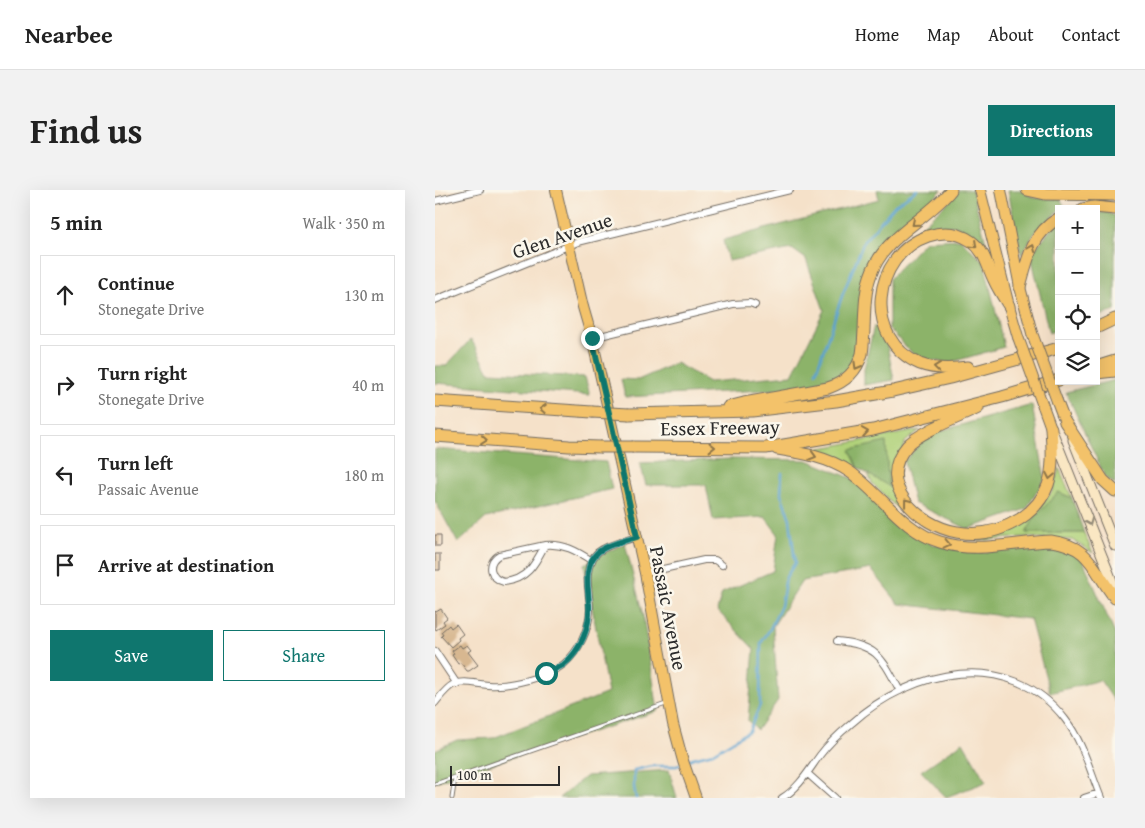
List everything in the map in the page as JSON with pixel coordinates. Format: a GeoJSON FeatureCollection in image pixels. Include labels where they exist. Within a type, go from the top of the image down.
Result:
{"type":"FeatureCollection","features":[{"type":"Feature","properties":{"kind":"highway"},"geometry":{"type":"LineString","coordinates":[[709,413],[744,403],[828,388],[838,385],[851,375],[863,354],[867,288],[874,266],[896,238],[939,203],[951,190]]}},
{"type":"Feature","properties":{"kind":"highway"},"geometry":{"type":"LineString","coordinates":[[1027,190],[1045,194],[1115,195]]}},
{"type":"Feature","properties":{"kind":"highway"},"geometry":{"type":"LineString","coordinates":[[1100,208],[1115,209]]}},
{"type":"Feature","properties":{"kind":"highway"},"geometry":{"type":"LineString","coordinates":[[1020,287],[1031,249],[1043,230],[1055,221]]}},
{"type":"Feature","properties":{"kind":"highway"},"geometry":{"type":"LineString","coordinates":[[1002,363],[952,369],[931,367],[912,360],[898,349],[887,334],[882,317],[881,299],[886,275],[900,254],[915,242],[932,234],[947,232],[964,237],[977,246],[983,254],[993,279],[1009,306]]}},
{"type":"Feature","properties":{"kind":"highway"},"geometry":{"type":"LineString","coordinates":[[1100,326],[1115,319]]}},
{"type":"Feature","properties":{"kind":"highway"},"geometry":{"type":"LineString","coordinates":[[1100,333],[1115,328]]}},
{"type":"Feature","properties":{"kind":"highway","name":"Essex Freeway"},"geometry":{"type":"LineString","coordinates":[[435,401],[629,414],[753,411],[836,401],[922,384],[1055,348]]}},
{"type":"Feature","properties":{"kind":"highway"},"geometry":{"type":"LineString","coordinates":[[1100,366],[1115,361]]}},
{"type":"Feature","properties":{"kind":"highway"},"geometry":{"type":"LineString","coordinates":[[1100,373],[1115,371]]}},
{"type":"Feature","properties":{"kind":"highway","name":"Essex Freeway"},"geometry":{"type":"LineString","coordinates":[[435,436],[569,446],[765,448],[873,430],[1002,397],[1055,381]]}},
{"type":"Feature","properties":{"kind":"highway"},"geometry":{"type":"LineString","coordinates":[[1002,397],[918,437],[903,450],[897,468],[897,485],[910,507],[923,518],[948,530],[976,533],[1002,528],[1022,518],[1039,501],[1048,484],[1052,463],[1051,428]]}},
{"type":"Feature","properties":{"kind":"highway"},"geometry":{"type":"LineString","coordinates":[[1065,422],[1103,480],[1115,490]]}},
{"type":"Feature","properties":{"kind":"highway"},"geometry":{"type":"LineString","coordinates":[[765,448],[803,454],[839,466],[857,477],[912,527],[939,542],[981,548],[1051,541],[1061,542],[1075,548],[1089,559],[1115,598]]}},
{"type":"Feature","properties":{"kind":"main road","name":"Passaic Avenue"},"geometry":{"type":"LineString","coordinates":[[556,190],[568,246],[592,338],[645,573],[669,703],[684,764],[696,798]]}},
{"type":"Feature","properties":{"kind":"main road"},"geometry":{"type":"LineString","coordinates":[[980,190],[1018,337],[1051,428]]}},
{"type":"Feature","properties":{"kind":"main road"},"geometry":{"type":"LineString","coordinates":[[1001,190],[1020,287],[1032,333],[1065,422]]}},
{"type":"Feature","properties":{"kind":"street"},"geometry":{"type":"LineString","coordinates":[[435,201],[480,190]]}},
{"type":"Feature","properties":{"kind":"street","name":"Glen Avenue"},"geometry":{"type":"LineString","coordinates":[[435,300],[578,242],[790,190]]}},
{"type":"Feature","properties":{"kind":"street"},"geometry":{"type":"LineString","coordinates":[[592,338],[733,304],[749,303],[755,305]]}},
{"type":"Feature","properties":{"kind":"street"},"geometry":{"type":"LineString","coordinates":[[1065,422],[1115,546]]}},
{"type":"Feature","properties":{"kind":"street"},"geometry":{"type":"LineString","coordinates":[[1051,428],[1115,588]]}},
{"type":"Feature","properties":{"kind":"street"},"geometry":{"type":"LineString","coordinates":[[435,703],[445,690],[457,684],[503,685],[522,681],[562,666],[573,656],[586,629],[590,613],[587,577],[592,561],[597,553],[604,548],[637,537]]}},
{"type":"Feature","properties":{"kind":"street"},"geometry":{"type":"LineString","coordinates":[[545,545],[534,567],[528,572],[504,582],[492,575],[491,565],[499,555],[545,545],[562,546],[577,551],[592,561]]}},
{"type":"Feature","properties":{"kind":"street"},"geometry":{"type":"LineString","coordinates":[[645,573],[704,560],[715,560],[722,565]]}},
{"type":"Feature","properties":{"kind":"street"},"geometry":{"type":"LineString","coordinates":[[837,641],[860,645],[879,655],[900,691]]}},
{"type":"Feature","properties":{"kind":"street"},"geometry":{"type":"LineString","coordinates":[[435,651],[457,684]]}},
{"type":"Feature","properties":{"kind":"street"},"geometry":{"type":"LineString","coordinates":[[783,798],[807,774],[820,755],[853,721],[872,707],[900,691],[935,677],[960,672],[999,676],[1023,685],[1050,703],[1071,727],[1083,750],[1100,795],[1084,798]]}},
{"type":"Feature","properties":{"kind":"street"},"geometry":{"type":"LineString","coordinates":[[807,774],[835,798]]}},
{"type":"Feature","properties":{"kind":"lane"},"geometry":{"type":"LineString","coordinates":[[435,784],[669,703]]}},
{"type":"Feature","properties":{"kind":"lane"},"geometry":{"type":"LineString","coordinates":[[451,798],[455,778]]}},
{"type":"Feature","properties":{"kind":"green space"},"geometry":{"type":"Polygon","coordinates":[[[877,190],[942,190],[872,262],[850,370],[805,388],[625,397],[621,379],[638,380],[676,363],[709,382],[792,375],[824,310],[806,259],[792,249],[728,261],[723,240],[879,199],[877,190]]]}},
{"type":"Feature","properties":{"kind":"green space"},"geometry":{"type":"Polygon","coordinates":[[[959,190],[972,190],[986,242],[955,225],[914,233],[955,196],[959,190]]]}},
{"type":"Feature","properties":{"kind":"green space"},"geometry":{"type":"Polygon","coordinates":[[[1008,190],[1020,190],[1034,198],[1060,199],[1064,205],[1055,205],[1055,214],[1034,234],[1021,255],[1008,190]]]}},
{"type":"Feature","properties":{"kind":"green space"},"geometry":{"type":"Polygon","coordinates":[[[1106,212],[1115,216],[1115,311],[1100,316],[1100,250],[1100,213],[1106,212]]]}},
{"type":"Feature","properties":{"kind":"green space"},"geometry":{"type":"Polygon","coordinates":[[[1055,224],[1055,331],[1049,333],[1030,251],[1034,250],[1055,224]]]}},
{"type":"Feature","properties":{"kind":"green space"},"geometry":{"type":"Polygon","coordinates":[[[960,239],[984,262],[1004,347],[948,363],[917,358],[889,329],[889,279],[925,241],[960,239]]]}},
{"type":"Feature","properties":{"kind":"green space"},"geometry":{"type":"Polygon","coordinates":[[[874,326],[886,340],[894,380],[864,385],[864,369],[874,326]]]}},
{"type":"Feature","properties":{"kind":"green space"},"geometry":{"type":"Polygon","coordinates":[[[471,339],[489,372],[585,377],[590,395],[435,383],[435,366],[446,366],[471,339]]]}},
{"type":"Feature","properties":{"kind":"green space"},"geometry":{"type":"Polygon","coordinates":[[[1115,380],[1115,484],[1105,477],[1066,392],[1115,380]]]}},
{"type":"Feature","properties":{"kind":"green space"},"geometry":{"type":"Polygon","coordinates":[[[1032,405],[1045,479],[1026,509],[968,529],[914,503],[904,462],[925,437],[936,432],[1032,405]]]}},
{"type":"Feature","properties":{"kind":"green space"},"geometry":{"type":"Polygon","coordinates":[[[920,430],[905,442],[895,492],[903,514],[872,483],[868,474],[890,486],[888,480],[851,450],[858,468],[816,449],[920,430]]]}},
{"type":"Feature","properties":{"kind":"green space"},"geometry":{"type":"Polygon","coordinates":[[[886,442],[890,487],[858,468],[850,450],[886,442]]]}},
{"type":"Feature","properties":{"kind":"green space"},"geometry":{"type":"Polygon","coordinates":[[[435,449],[606,462],[612,489],[486,518],[458,543],[435,501],[435,449]]]}},
{"type":"Feature","properties":{"kind":"green space"},"geometry":{"type":"Polygon","coordinates":[[[730,459],[807,460],[851,478],[932,544],[974,553],[1052,545],[1082,558],[1115,634],[1115,702],[1100,680],[1050,693],[1030,619],[899,604],[871,569],[802,581],[773,626],[778,700],[757,730],[748,721],[754,649],[717,610],[722,593],[773,571],[778,534],[765,517],[713,520],[706,485],[646,485],[640,463],[730,459]]]}},
{"type":"Feature","properties":{"kind":"green space"},"geometry":{"type":"Polygon","coordinates":[[[1059,468],[1072,498],[1058,492],[1026,533],[1084,533],[1093,553],[1072,540],[1023,537],[978,541],[1013,529],[1031,517],[1052,492],[1059,468]]]}},
{"type":"Feature","properties":{"kind":"green space"},"geometry":{"type":"Polygon","coordinates":[[[1058,492],[1072,498],[1084,533],[1026,533],[1035,517],[1058,492]]]}},
{"type":"Feature","properties":{"kind":"green space"},"geometry":{"type":"Polygon","coordinates":[[[625,543],[643,616],[658,711],[435,782],[435,750],[457,740],[493,738],[608,693],[584,564],[625,543]]]}},
{"type":"Feature","properties":{"kind":"green space"},"geometry":{"type":"Polygon","coordinates":[[[963,742],[986,782],[946,797],[921,771],[963,742]]]}},
{"type":"Feature","properties":{"kind":"green space"},"geometry":{"type":"Polygon","coordinates":[[[669,770],[677,798],[559,798],[586,776],[669,770]]]}},
{"type":"Feature","properties":{"kind":"building"},"geometry":{"type":"Polygon","coordinates":[[[435,535],[441,535],[441,546],[435,546],[435,535]]]}},
{"type":"Feature","properties":{"kind":"building"},"geometry":{"type":"Polygon","coordinates":[[[435,554],[440,554],[440,570],[435,570],[435,554]]]}},
{"type":"Feature","properties":{"kind":"building"},"geometry":{"type":"Polygon","coordinates":[[[441,609],[447,618],[443,621],[445,624],[436,630],[435,611],[441,609]]]}},
{"type":"Feature","properties":{"kind":"building"},"geometry":{"type":"Polygon","coordinates":[[[456,624],[463,634],[451,647],[441,636],[443,635],[441,632],[449,625],[451,628],[456,624]]]}},
{"type":"Feature","properties":{"kind":"building"},"geometry":{"type":"Polygon","coordinates":[[[460,645],[462,648],[467,645],[471,650],[468,652],[478,665],[469,671],[461,663],[458,664],[452,655],[454,654],[452,651],[460,645]]]}},
{"type":"Feature","properties":{"kind":"waterway"},"geometry":{"type":"LineString","coordinates":[[816,372],[842,296],[864,241],[895,205],[917,190]]}},
{"type":"Feature","properties":{"kind":"waterway"},"geometry":{"type":"LineString","coordinates":[[686,761],[713,753],[749,731],[760,705],[761,643],[781,606],[786,577],[795,563],[790,519],[781,494],[782,473]]}},
{"type":"Feature","properties":{"kind":"waterway"},"geometry":{"type":"LineString","coordinates":[[636,798],[634,770],[653,766],[676,766],[681,764]]}},
{"type":"Feature","properties":{"kind":"route"},"geometry":{"type":"LineString","coordinates":[[546,673],[562,666],[573,656],[581,642],[590,613],[588,569],[597,553],[604,548],[637,537],[592,338]]}}]}
